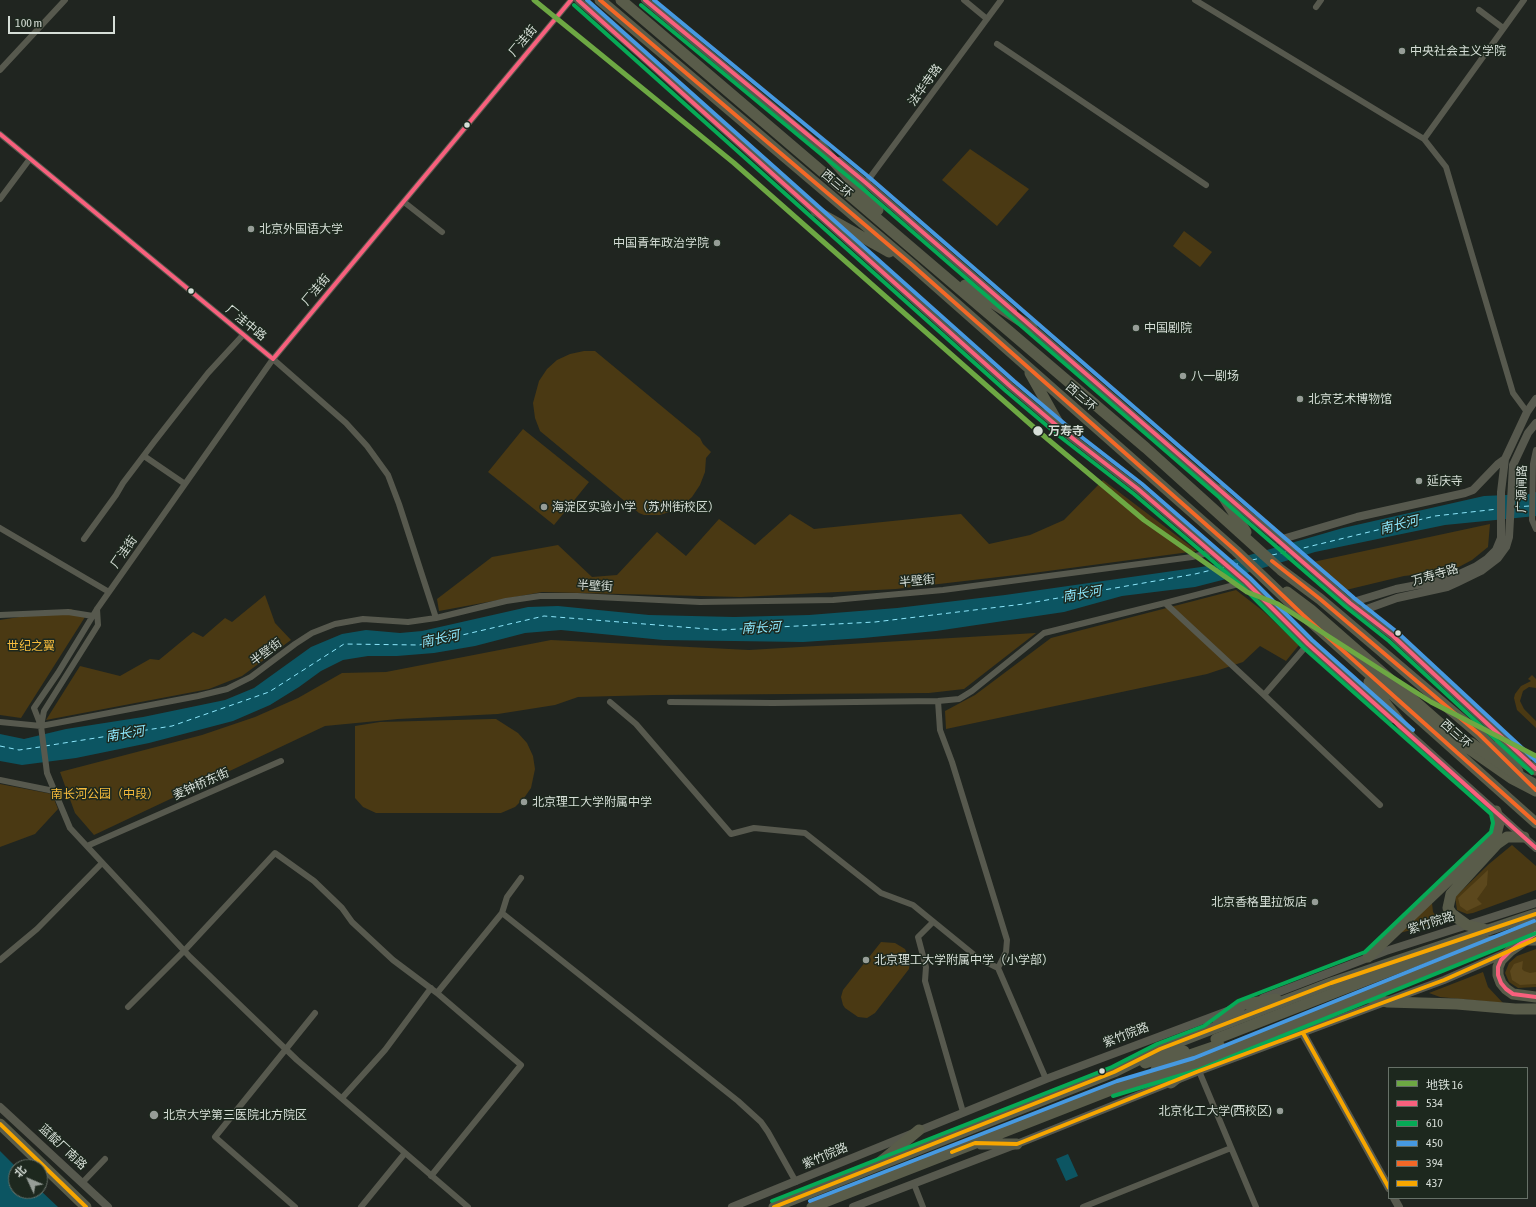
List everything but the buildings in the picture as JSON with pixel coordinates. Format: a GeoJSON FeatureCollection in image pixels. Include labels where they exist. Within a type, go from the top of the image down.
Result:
{"type":"FeatureCollection","features":[{"type":"Feature","properties":{"kind":"highway","name":"西三环"},"geometry":{"type":"LineString","coordinates":[[600,0],[911,264],[1236,551],[1303,616],[1536,824]]}},
{"type":"Feature","properties":{"kind":"highway","name":"西三环"},"geometry":{"type":"LineString","coordinates":[[621,0],[1146,448],[1281,570],[1320,599],[1480,734],[1536,791]]}},
{"type":"Feature","properties":{"kind":"highway"},"geometry":{"type":"LineString","coordinates":[[819,145],[906,242]]}},
{"type":"Feature","properties":{"kind":"highway"},"geometry":{"type":"LineString","coordinates":[[816,211],[911,264]]}},
{"type":"Feature","properties":{"kind":"highway"},"geometry":{"type":"LineString","coordinates":[[932,264],[1032,328]]}},
{"type":"Feature","properties":{"kind":"highway"},"geometry":{"type":"LineString","coordinates":[[1024,364],[1062,430]]}},
{"type":"Feature","properties":{"kind":"highway"},"geometry":{"type":"LineString","coordinates":[[1219,490],[1255,546]]}},
{"type":"Feature","properties":{"kind":"highway"},"geometry":{"type":"LineString","coordinates":[[1281,570],[1469,745],[1536,785]]}},
{"type":"Feature","properties":{"kind":"highway"},"geometry":{"type":"LineString","coordinates":[[1260,573],[1311,610],[1469,745],[1510,778],[1536,791]]}},
{"type":"Feature","properties":{"kind":"highway"},"geometry":{"type":"LineString","coordinates":[[1353,661],[1409,734]]}},
{"type":"Feature","properties":{"kind":"highway"},"geometry":{"type":"LineString","coordinates":[[1480,734],[1536,769]]}},
{"type":"Feature","properties":{"kind":"highway"},"geometry":{"type":"LineString","coordinates":[[1368,957],[1496,835],[1499,823],[1496,811]]}},
{"type":"Feature","properties":{"kind":"highway"},"geometry":{"type":"LineString","coordinates":[[1488,930],[1466,925],[1452,914],[1448,908],[1452,894],[1497,844],[1507,838],[1524,837]]}},
{"type":"Feature","properties":{"kind":"highway","name":"紫竹院路"},"geometry":{"type":"LineString","coordinates":[[774,1207],[1114,1072],[1160,1049],[1352,975],[1536,914]]}},
{"type":"Feature","properties":{"kind":"highway"},"geometry":{"type":"LineString","coordinates":[[1171,1083],[1198,1068],[1300,1028],[1364,997],[1536,927]]}},
{"type":"Feature","properties":{"kind":"highway"},"geometry":{"type":"LineString","coordinates":[[1536,933],[1510,951],[1501,960],[1498,967],[1498,975],[1501,983],[1512,994],[1536,997]]}},
{"type":"Feature","properties":{"kind":"highway"},"geometry":{"type":"LineString","coordinates":[[812,1207],[1119,1087],[1218,1042],[1444,950],[1492,941],[1536,940]]}},
{"type":"Feature","properties":{"kind":"highway"},"geometry":{"type":"LineString","coordinates":[[1114,1072],[1218,1042],[1421,964],[1446,956],[1472,949],[1536,947]]}},
{"type":"Feature","properties":{"kind":"highway"},"geometry":{"type":"LineString","coordinates":[[1207,1031],[1244,1005],[1298,996]]}},
{"type":"Feature","properties":{"kind":"highway"},"geometry":{"type":"LineString","coordinates":[[1364,997],[1387,1002],[1457,1004],[1515,1009],[1536,1009]]}},
{"type":"Feature","properties":{"kind":"highway"},"geometry":{"type":"LineString","coordinates":[[1119,1087],[1198,1068]]}},
{"type":"Feature","properties":{"kind":"highway"},"geometry":{"type":"LineString","coordinates":[[0,1117],[14,1137]]}},
{"type":"Feature","properties":{"kind":"highway"},"geometry":{"type":"LineString","coordinates":[[0,1124],[86,1207]]}},
{"type":"Feature","properties":{"kind":"highway"},"geometry":{"type":"LineString","coordinates":[[870,1170],[919,1130]]}},
{"type":"Feature","properties":{"kind":"highway"},"geometry":{"type":"LineString","coordinates":[[975,1143],[1017,1144]]}},
{"type":"Feature","properties":{"kind":"street"},"geometry":{"type":"LineString","coordinates":[[0,70],[65,0]]}},
{"type":"Feature","properties":{"kind":"street","name":"厂洼街"},"geometry":{"type":"LineString","coordinates":[[41,726],[34,708],[58,673],[97,609],[273,360],[571,0]]}},
{"type":"Feature","properties":{"kind":"street"},"geometry":{"type":"LineString","coordinates":[[578,0],[816,211],[1010,386],[1062,430],[1138,489],[1246,582],[1308,644],[1536,848]]}},
{"type":"Feature","properties":{"kind":"street"},"geometry":{"type":"LineString","coordinates":[[645,0],[866,183],[1350,603],[1394,636],[1536,769]]}},
{"type":"Feature","properties":{"kind":"street"},"geometry":{"type":"LineString","coordinates":[[964,0],[987,19]]}},
{"type":"Feature","properties":{"kind":"street","name":"法华寺路"},"geometry":{"type":"LineString","coordinates":[[866,183],[1001,0]]}},
{"type":"Feature","properties":{"kind":"street"},"geometry":{"type":"LineString","coordinates":[[1195,0],[1424,139],[1446,167],[1513,393],[1527,412]]}},
{"type":"Feature","properties":{"kind":"street"},"geometry":{"type":"LineString","coordinates":[[1316,7],[1321,0]]}},
{"type":"Feature","properties":{"kind":"street"},"geometry":{"type":"LineString","coordinates":[[1424,139],[1524,0]]}},
{"type":"Feature","properties":{"kind":"street"},"geometry":{"type":"LineString","coordinates":[[1480,10],[1503,28]]}},
{"type":"Feature","properties":{"kind":"street"},"geometry":{"type":"LineString","coordinates":[[997,44],[1206,185]]}},
{"type":"Feature","properties":{"kind":"street","name":"厂洼中路"},"geometry":{"type":"LineString","coordinates":[[0,134],[29,160],[273,360],[346,423],[367,446],[388,475],[436,618]]}},
{"type":"Feature","properties":{"kind":"street"},"geometry":{"type":"LineString","coordinates":[[0,199],[29,160]]}},
{"type":"Feature","properties":{"kind":"street"},"geometry":{"type":"LineString","coordinates":[[404,202],[442,232]]}},
{"type":"Feature","properties":{"kind":"street"},"geometry":{"type":"LineString","coordinates":[[84,539],[154,442],[208,374],[243,335]]}},
{"type":"Feature","properties":{"kind":"street"},"geometry":{"type":"LineString","coordinates":[[1505,523],[1501,492],[1505,458],[1527,412],[1536,399]]}},
{"type":"Feature","properties":{"kind":"street"},"geometry":{"type":"LineString","coordinates":[[1505,523],[1513,464],[1528,433],[1536,423]]}},
{"type":"Feature","properties":{"kind":"street","name":"广源闸路"},"geometry":{"type":"LineString","coordinates":[[1536,450],[1533,464],[1532,520],[1536,529]]}},
{"type":"Feature","properties":{"kind":"street"},"geometry":{"type":"LineString","coordinates":[[144,456],[185,484]]}},
{"type":"Feature","properties":{"kind":"street"},"geometry":{"type":"LineString","coordinates":[[1279,540],[1357,517],[1465,493],[1473,490],[1505,458]]}},
{"type":"Feature","properties":{"kind":"street","name":"万寿寺路"},"geometry":{"type":"LineString","coordinates":[[1350,603],[1396,589],[1449,579],[1475,567],[1487,559],[1496,550],[1505,523]]}},
{"type":"Feature","properties":{"kind":"street","name":"万寿寺路"},"geometry":{"type":"LineString","coordinates":[[1361,611],[1398,598],[1447,587],[1481,571],[1498,558],[1506,547],[1509,536],[1505,523]]}},
{"type":"Feature","properties":{"kind":"street"},"geometry":{"type":"LineString","coordinates":[[0,528],[109,592]]}},
{"type":"Feature","properties":{"kind":"street","name":"半壁街"},"geometry":{"type":"LineString","coordinates":[[0,722],[41,726],[198,696],[227,689],[250,677],[312,633],[335,624],[363,619],[408,622],[436,618],[506,601],[540,596],[577,596],[700,602],[833,600],[943,590],[1214,554]]}},
{"type":"Feature","properties":{"kind":"street"},"geometry":{"type":"LineString","coordinates":[[670,702],[773,703],[938,701],[959,699],[972,691],[1044,633],[1165,604],[1246,582]]}},
{"type":"Feature","properties":{"kind":"street"},"geometry":{"type":"LineString","coordinates":[[1165,604],[1380,805]]}},
{"type":"Feature","properties":{"kind":"street"},"geometry":{"type":"LineString","coordinates":[[97,609],[98,625],[44,711],[41,726],[46,772],[70,828],[184,951],[286,1048],[468,1207]]}},
{"type":"Feature","properties":{"kind":"street"},"geometry":{"type":"LineString","coordinates":[[0,615],[68,612],[93,616]]}},
{"type":"Feature","properties":{"kind":"street"},"geometry":{"type":"LineString","coordinates":[[1264,695],[1308,644]]}},
{"type":"Feature","properties":{"kind":"street"},"geometry":{"type":"LineString","coordinates":[[938,701],[940,730],[952,762],[1007,940],[1006,952],[998,968]]}},
{"type":"Feature","properties":{"kind":"street"},"geometry":{"type":"LineString","coordinates":[[610,702],[636,724],[730,834],[754,828],[805,833],[881,893],[913,905],[978,958],[998,968],[1046,1079]]}},
{"type":"Feature","properties":{"kind":"street","name":"麦钟桥东街"},"geometry":{"type":"LineString","coordinates":[[87,846],[281,761]]}},
{"type":"Feature","properties":{"kind":"street"},"geometry":{"type":"LineString","coordinates":[[0,780],[54,791]]}},
{"type":"Feature","properties":{"kind":"street"},"geometry":{"type":"LineString","coordinates":[[128,1007],[184,951],[275,853],[314,881],[342,908],[352,922],[393,960],[431,988],[521,1065],[431,1176]]}},
{"type":"Feature","properties":{"kind":"street"},"geometry":{"type":"LineString","coordinates":[[0,960],[37,928],[102,863]]}},
{"type":"Feature","properties":{"kind":"street"},"geometry":{"type":"LineString","coordinates":[[437,993],[502,913],[506,897],[521,878]]}},
{"type":"Feature","properties":{"kind":"street","name":"紫竹院路"},"geometry":{"type":"LineString","coordinates":[[732,1207],[1046,1079],[1368,957],[1536,903]]}},
{"type":"Feature","properties":{"kind":"street"},"geometry":{"type":"LineString","coordinates":[[502,913],[761,1122],[796,1182]]}},
{"type":"Feature","properties":{"kind":"street"},"geometry":{"type":"LineString","coordinates":[[933,922],[918,938],[926,967],[925,981],[963,1112]]}},
{"type":"Feature","properties":{"kind":"street"},"geometry":{"type":"LineString","coordinates":[[1388,1186],[1300,1028],[1387,1002],[1444,980],[1536,940]]}},
{"type":"Feature","properties":{"kind":"street"},"geometry":{"type":"LineString","coordinates":[[342,1098],[385,1050],[431,988]]}},
{"type":"Feature","properties":{"kind":"street"},"geometry":{"type":"LineString","coordinates":[[294,1207],[215,1137],[315,1013]]}},
{"type":"Feature","properties":{"kind":"street"},"geometry":{"type":"LineString","coordinates":[[1198,1068],[1256,1207]]}},
{"type":"Feature","properties":{"kind":"street"},"geometry":{"type":"LineString","coordinates":[[853,1207],[1171,1083]]}},
{"type":"Feature","properties":{"kind":"street","name":"蓝靛厂南路"},"geometry":{"type":"LineString","coordinates":[[0,1106],[108,1207]]}},
{"type":"Feature","properties":{"kind":"street"},"geometry":{"type":"LineString","coordinates":[[1083,1207],[1231,1148]]}},
{"type":"Feature","properties":{"kind":"street"},"geometry":{"type":"LineString","coordinates":[[362,1207],[405,1153]]}},
{"type":"Feature","properties":{"kind":"street"},"geometry":{"type":"LineString","coordinates":[[82,1183],[105,1159]]}},
{"type":"Feature","properties":{"kind":"street"},"geometry":{"type":"LineString","coordinates":[[914,1184],[922,1207]]}},
{"type":"Feature","properties":{"kind":"green space"},"geometry":{"type":"Polygon","coordinates":[[[970,149],[1029,189],[997,226],[942,180],[970,149]]]}},
{"type":"Feature","properties":{"kind":"green space"},"geometry":{"type":"Polygon","coordinates":[[[1184,231],[1212,252],[1200,267],[1173,246],[1184,231]]]}},
{"type":"Feature","properties":{"kind":"green space"},"geometry":{"type":"Polygon","coordinates":[[[584,351],[595,351],[700,438],[703,444],[711,452],[706,458],[705,472],[700,485],[692,497],[682,506],[660,515],[644,515],[639,513],[540,431],[535,418],[533,403],[539,381],[547,369],[557,360],[570,354],[584,351]]]}},
{"type":"Feature","properties":{"kind":"green space"},"geometry":{"type":"Polygon","coordinates":[[[523,429],[589,482],[554,525],[488,472],[523,429]]]}},
{"type":"Feature","properties":{"kind":"green space"},"geometry":{"type":"Polygon","coordinates":[[[1103,480],[1197,551],[1033,573],[896,589],[741,597],[542,592],[439,611],[437,599],[492,557],[558,545],[592,577],[617,575],[657,532],[686,556],[719,519],[755,545],[790,514],[814,529],[961,514],[989,544],[1030,535],[1064,520],[1103,480]]]}},
{"type":"Feature","properties":{"kind":"green space"},"geometry":{"type":"Polygon","coordinates":[[[1490,524],[1488,547],[1472,560],[1440,577],[1422,574],[1404,576],[1346,590],[1340,587],[1313,562],[1490,524]]]}},
{"type":"Feature","properties":{"kind":"green space"},"geometry":{"type":"Polygon","coordinates":[[[1236,590],[1263,611],[1299,645],[1286,661],[1260,646],[1243,662],[1207,674],[946,729],[945,711],[975,695],[1051,638],[1236,590]]]}},
{"type":"Feature","properties":{"kind":"green space"},"geometry":{"type":"Polygon","coordinates":[[[265,595],[275,623],[291,640],[242,676],[209,689],[46,720],[80,666],[120,676],[150,659],[159,660],[193,632],[203,637],[225,618],[232,622],[265,595]]]}},
{"type":"Feature","properties":{"kind":"green space","name":"世纪之翼"},"geometry":{"type":"Polygon","coordinates":[[[71,609],[85,617],[21,718],[0,715],[0,620],[71,609]]]}},
{"type":"Feature","properties":{"kind":"green space","name":"南长河公园（中段）"},"geometry":{"type":"Polygon","coordinates":[[[1036,633],[964,689],[929,693],[578,697],[555,705],[498,714],[398,719],[325,726],[94,835],[75,813],[60,772],[202,735],[255,717],[298,698],[342,673],[386,672],[551,640],[749,650],[1036,633]]]}},
{"type":"Feature","properties":{"kind":"green space"},"geometry":{"type":"Polygon","coordinates":[[[1532,675],[1536,679],[1536,688],[1529,687],[1523,691],[1520,701],[1524,709],[1536,721],[1536,728],[1517,710],[1514,698],[1521,686],[1531,681],[1528,679],[1532,675]]]}},
{"type":"Feature","properties":{"kind":"green space"},"geometry":{"type":"Polygon","coordinates":[[[496,719],[518,733],[527,743],[533,756],[535,769],[531,788],[515,807],[501,813],[376,813],[363,807],[355,798],[355,726],[380,722],[496,719]]]}},
{"type":"Feature","properties":{"kind":"green space"},"geometry":{"type":"Polygon","coordinates":[[[0,784],[52,794],[58,809],[35,834],[0,847],[0,784]]]}},
{"type":"Feature","properties":{"kind":"green space"},"geometry":{"type":"Polygon","coordinates":[[[1512,845],[1536,866],[1536,890],[1473,913],[1467,914],[1457,910],[1455,897],[1489,864],[1512,845]]]}},
{"type":"Feature","properties":{"kind":"green space"},"geometry":{"type":"Polygon","coordinates":[[[1432,903],[1433,912],[1441,922],[1396,934],[1432,903]]]}},
{"type":"Feature","properties":{"kind":"green space"},"geometry":{"type":"Polygon","coordinates":[[[881,942],[895,943],[905,949],[910,961],[909,969],[875,1013],[867,1018],[858,1017],[843,1005],[841,997],[843,990],[881,942]]]}},
{"type":"Feature","properties":{"kind":"green space"},"geometry":{"type":"Polygon","coordinates":[[[1536,949],[1536,987],[1518,988],[1509,982],[1505,973],[1509,963],[1517,956],[1536,949]]]}},
{"type":"Feature","properties":{"kind":"green space"},"geometry":{"type":"Polygon","coordinates":[[[1483,972],[1488,987],[1503,1003],[1440,997],[1429,993],[1483,972]]]}},
{"type":"Feature","properties":{"kind":"shaded area"},"geometry":{"type":"Polygon","coordinates":[[[1488,870],[1487,885],[1477,899],[1482,904],[1467,911],[1460,906],[1458,898],[1488,870]]]}},
{"type":"Feature","properties":{"kind":"shaded area"},"geometry":{"type":"Polygon","coordinates":[[[1523,961],[1522,969],[1524,971],[1530,973],[1536,972],[1536,984],[1520,985],[1512,980],[1510,971],[1514,964],[1523,961]]]}},
{"type":"Feature","properties":{"kind":"water","name":"南长河"},"geometry":{"type":"Polygon","coordinates":[[[1536,492],[1536,516],[1445,525],[1315,552],[1195,587],[1122,596],[1064,612],[936,631],[803,642],[663,640],[561,630],[525,633],[475,646],[434,653],[397,656],[368,656],[343,660],[321,671],[270,705],[233,721],[149,743],[76,758],[22,765],[0,761],[0,734],[24,739],[66,729],[143,717],[225,700],[254,688],[311,647],[342,634],[366,630],[400,633],[422,631],[528,607],[558,606],[649,615],[734,617],[809,615],[897,608],[1005,595],[1215,565],[1343,528],[1484,496],[1529,494],[1536,492]]]}},
{"type":"Feature","properties":{"kind":"water"},"geometry":{"type":"Polygon","coordinates":[[[0,1151],[8,1159],[8,1199],[48,1199],[48,1198],[58,1207],[0,1207],[0,1151]]]}},
{"type":"Feature","properties":{"kind":"water"},"geometry":{"type":"Polygon","coordinates":[[[1068,1154],[1078,1176],[1066,1181],[1056,1159],[1068,1154]]]}},
{"type":"Feature","properties":{"kind":"ferry route"},"geometry":{"type":"LineString","coordinates":[[1515,507],[1529,506]]}},
{"type":"Feature","properties":{"kind":"ferry route"},"geometry":{"type":"LineString","coordinates":[[1295,550],[1435,516],[1498,509]]}},
{"type":"Feature","properties":{"kind":"ferry route"},"geometry":{"type":"LineString","coordinates":[[1272,555],[1286,552]]}},
{"type":"Feature","properties":{"kind":"ferry route"},"geometry":{"type":"LineString","coordinates":[[1252,560],[1261,558]]}},
{"type":"Feature","properties":{"kind":"ferry route"},"geometry":{"type":"LineString","coordinates":[[1233,565],[1242,563]]}},
{"type":"Feature","properties":{"kind":"ferry route"},"geometry":{"type":"LineString","coordinates":[[45,746],[172,726],[269,692],[344,644],[419,645],[544,616],[720,630],[875,622],[1024,604],[1195,574],[1224,567]]}},
{"type":"Feature","properties":{"kind":"ferry route"},"geometry":{"type":"LineString","coordinates":[[0,746],[19,750],[40,747]]}},
{"type":"Feature","properties":{"kind":"metro line","name":"16"},"geometry":{"type":"LineString","coordinates":[[534,0],[734,163],[1038,431],[1144,520],[1247,592],[1278,604],[1431,702],[1536,756]]}},
{"type":"Feature","properties":{"kind":"transit line","name":"534"},"geometry":{"type":"LineString","coordinates":[[273,359],[571,0]]}},
{"type":"Feature","properties":{"kind":"transit line","name":"534"},"geometry":{"type":"LineString","coordinates":[[578,0],[1010,386],[1062,430],[1138,489],[1246,582],[1308,644],[1536,848]]}},
{"type":"Feature","properties":{"kind":"transit line","name":"450"},"geometry":{"type":"LineString","coordinates":[[587,0],[1014,381],[1066,425],[1142,484],[1250,578],[1312,640],[1413,730]]}},
{"type":"Feature","properties":{"kind":"transit line","name":"394"},"geometry":{"type":"LineString","coordinates":[[600,0],[911,264],[1236,551],[1303,615],[1536,823]]}},
{"type":"Feature","properties":{"kind":"transit line","name":"534"},"geometry":{"type":"LineString","coordinates":[[645,0],[866,183],[1350,603],[1393,636],[1536,769]]}},
{"type":"Feature","properties":{"kind":"transit line","name":"450"},"geometry":{"type":"LineString","coordinates":[[654,0],[870,178],[1354,598],[1397,632],[1536,761]]}},
{"type":"Feature","properties":{"kind":"transit line","name":"610"},"geometry":{"type":"LineString","coordinates":[[574,5],[1006,391],[1058,435],[1134,494],[1242,586],[1304,648],[1491,814],[1493,823],[1491,832],[1365,952],[1238,1001],[1204,1026],[1157,1044],[1112,1067],[772,1201]]}},
{"type":"Feature","properties":{"kind":"transit line","name":"610"},"geometry":{"type":"LineString","coordinates":[[641,5],[862,188],[1346,607],[1389,641],[1532,773]]}},
{"type":"Feature","properties":{"kind":"transit line","name":"534"},"geometry":{"type":"LineString","coordinates":[[0,134],[273,359]]}},
{"type":"Feature","properties":{"kind":"transit line","name":"394"},"geometry":{"type":"LineString","coordinates":[[1272,561],[1320,599],[1479,734],[1536,790]]}},
{"type":"Feature","properties":{"kind":"transit line","name":"437"},"geometry":{"type":"LineString","coordinates":[[774,1207],[1114,1072],[1160,1049],[1331,983],[1536,914]]}},
{"type":"Feature","properties":{"kind":"transit line","name":"450"},"geometry":{"type":"LineString","coordinates":[[810,1201],[1117,1081],[1194,1058],[1534,921]]}},
{"type":"Feature","properties":{"kind":"transit line","name":"534"},"geometry":{"type":"LineString","coordinates":[[1536,933],[1510,951],[1501,960],[1498,967],[1498,975],[1501,983],[1506,989],[1513,994],[1536,997]]}},
{"type":"Feature","properties":{"kind":"transit line","name":"610"},"geometry":{"type":"LineString","coordinates":[[1113,1096],[1198,1070],[1536,933]]}},
{"type":"Feature","properties":{"kind":"transit line","name":"437"},"geometry":{"type":"LineString","coordinates":[[952,1152],[975,1143],[1017,1144],[1199,1071],[1444,980],[1536,939]]}},
{"type":"Feature","properties":{"kind":"transit line","name":"437"},"geometry":{"type":"LineString","coordinates":[[1303,1033],[1388,1186]]}},
{"type":"Feature","properties":{"kind":"transit line","name":"437"},"geometry":{"type":"LineString","coordinates":[[0,1124],[86,1207]]}},
{"type":"Feature","properties":{"kind":"place","name":"中央社会主义学院"},"geometry":{"type":"Point","coordinates":[1402,51]}},
{"type":"Feature","properties":{"kind":"place","name":"北京外国语大学"},"geometry":{"type":"Point","coordinates":[251,229]}},
{"type":"Feature","properties":{"kind":"place","name":"中国青年政治学院"},"geometry":{"type":"Point","coordinates":[717,243]}},
{"type":"Feature","properties":{"kind":"place","name":"中国剧院"},"geometry":{"type":"Point","coordinates":[1136,328]}},
{"type":"Feature","properties":{"kind":"place","name":"八一剧场"},"geometry":{"type":"Point","coordinates":[1183,376]}},
{"type":"Feature","properties":{"kind":"place","name":"北京艺术博物馆"},"geometry":{"type":"Point","coordinates":[1300,399]}},
{"type":"Feature","properties":{"kind":"place","name":"万寿寺"},"geometry":{"type":"Point","coordinates":[1038,431]}},
{"type":"Feature","properties":{"kind":"place","name":"延庆寺"},"geometry":{"type":"Point","coordinates":[1419,481]}},
{"type":"Feature","properties":{"kind":"place","name":"海淀区实验小学（苏州街校区）"},"geometry":{"type":"Point","coordinates":[544,507]}},
{"type":"Feature","properties":{"kind":"place","name":"北京理工大学附属中学"},"geometry":{"type":"Point","coordinates":[524,802]}},
{"type":"Feature","properties":{"kind":"place","name":"北京香格里拉饭店"},"geometry":{"type":"Point","coordinates":[1315,902]}},
{"type":"Feature","properties":{"kind":"place","name":"北京理工大学附属中学（小学部）"},"geometry":{"type":"Point","coordinates":[866,960]}},
{"type":"Feature","properties":{"kind":"place","name":"北京化工大学(西校区)"},"geometry":{"type":"Point","coordinates":[1280,1111]}},
{"type":"Feature","properties":{"kind":"place","name":"北京大学第三医院北方院区"},"geometry":{"type":"Point","coordinates":[154,1115]}}]}
